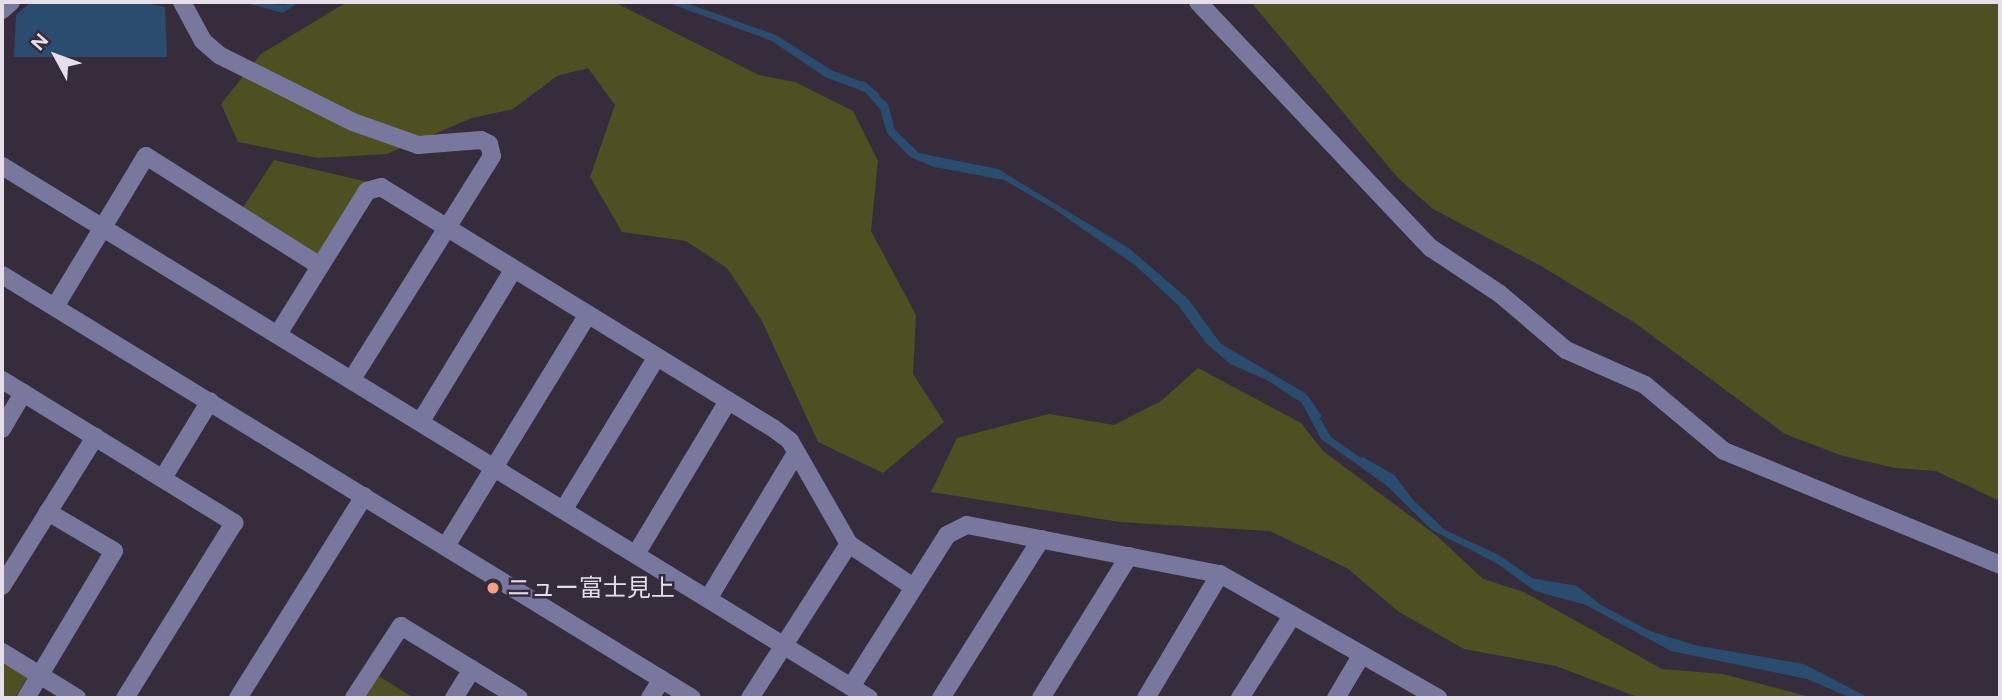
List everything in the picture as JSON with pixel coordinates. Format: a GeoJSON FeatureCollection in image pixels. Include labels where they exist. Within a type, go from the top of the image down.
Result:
{"type":"FeatureCollection","features":[{"type":"Feature","properties":{"kind":"street"},"geometry":{"type":"LineString","coordinates":[[2,10],[10,2]]}},
{"type":"Feature","properties":{"kind":"street"},"geometry":{"type":"LineString","coordinates":[[182,2],[203,41],[219,55],[353,122],[418,145],[481,140],[489,144],[492,156],[352,379]]}},
{"type":"Feature","properties":{"kind":"street"},"geometry":{"type":"LineString","coordinates":[[1198,2],[1431,248],[1500,294],[1566,350],[1645,385],[1724,451],[2000,565]]}},
{"type":"Feature","properties":{"kind":"street"},"geometry":{"type":"LineString","coordinates":[[56,305],[102,224],[146,156],[320,266]]}},
{"type":"Feature","properties":{"kind":"street"},"geometry":{"type":"LineString","coordinates":[[2,166],[102,224],[869,698]]}},
{"type":"Feature","properties":{"kind":"street"},"geometry":{"type":"LineString","coordinates":[[278,334],[367,191],[381,187],[445,229],[773,428],[796,453],[849,544],[912,586]]}},
{"type":"Feature","properties":{"kind":"street"},"geometry":{"type":"LineString","coordinates":[[421,421],[513,270]]}},
{"type":"Feature","properties":{"kind":"street"},"geometry":{"type":"LineString","coordinates":[[2,275],[56,305],[692,698]]}},
{"type":"Feature","properties":{"kind":"street"},"geometry":{"type":"LineString","coordinates":[[446,546],[587,316]]}},
{"type":"Feature","properties":{"kind":"street"},"geometry":{"type":"LineString","coordinates":[[564,509],[656,358]]}},
{"type":"Feature","properties":{"kind":"street"},"geometry":{"type":"LineString","coordinates":[[2,380],[234,523],[125,698]]}},
{"type":"Feature","properties":{"kind":"street"},"geometry":{"type":"LineString","coordinates":[[2,429],[23,393]]}},
{"type":"Feature","properties":{"kind":"street"},"geometry":{"type":"LineString","coordinates":[[163,478],[210,401]]}},
{"type":"Feature","properties":{"kind":"street"},"geometry":{"type":"LineString","coordinates":[[636,554],[728,401]]}},
{"type":"Feature","properties":{"kind":"street"},"geometry":{"type":"LineString","coordinates":[[2,586],[95,438]]}},
{"type":"Feature","properties":{"kind":"street"},"geometry":{"type":"LineString","coordinates":[[708,598],[796,453]]}},
{"type":"Feature","properties":{"kind":"street"},"geometry":{"type":"LineString","coordinates":[[238,698],[364,496]]}},
{"type":"Feature","properties":{"kind":"street"},"geometry":{"type":"LineString","coordinates":[[26,698],[114,551],[48,512]]}},
{"type":"Feature","properties":{"kind":"street"},"geometry":{"type":"LineString","coordinates":[[852,687],[912,586],[947,535],[967,525],[1220,574],[1438,698]]}},
{"type":"Feature","properties":{"kind":"street"},"geometry":{"type":"LineString","coordinates":[[941,698],[1041,539]]}},
{"type":"Feature","properties":{"kind":"street"},"geometry":{"type":"LineString","coordinates":[[750,698],[849,544]]}},
{"type":"Feature","properties":{"kind":"street"},"geometry":{"type":"LineString","coordinates":[[1041,698],[1129,556]]}},
{"type":"Feature","properties":{"kind":"street"},"geometry":{"type":"LineString","coordinates":[[1146,698],[1220,574]]}},
{"type":"Feature","properties":{"kind":"street"},"geometry":{"type":"LineString","coordinates":[[1240,698],[1292,616]]}},
{"type":"Feature","properties":{"kind":"street"},"geometry":{"type":"LineString","coordinates":[[355,698],[401,626],[519,698]]}},
{"type":"Feature","properties":{"kind":"street"},"geometry":{"type":"LineString","coordinates":[[2,652],[77,698]]}},
{"type":"Feature","properties":{"kind":"street"},"geometry":{"type":"LineString","coordinates":[[1336,698],[1361,656]]}},
{"type":"Feature","properties":{"kind":"street"},"geometry":{"type":"LineString","coordinates":[[454,698],[472,669]]}},
{"type":"Feature","properties":{"kind":"street"},"geometry":{"type":"LineString","coordinates":[[650,698],[662,679]]}},
{"type":"Feature","properties":{"kind":"green space"},"geometry":{"type":"Polygon","coordinates":[[[347,2],[614,2],[759,75],[795,82],[853,111],[878,161],[871,231],[916,315],[913,374],[944,422],[883,473],[818,442],[762,321],[727,268],[686,241],[622,232],[590,177],[615,105],[588,68],[557,76],[513,109],[472,118],[387,154],[318,158],[238,142],[221,104],[261,54],[347,2]]]}},
{"type":"Feature","properties":{"kind":"green space"},"geometry":{"type":"Polygon","coordinates":[[[1251,2],[2000,2],[2000,501],[1936,471],[1895,468],[1843,456],[1785,434],[1635,323],[1541,266],[1433,209],[1398,178],[1251,2]]]}},
{"type":"Feature","properties":{"kind":"green space"},"geometry":{"type":"Polygon","coordinates":[[[274,160],[368,182],[318,257],[242,209],[274,160]]]}},
{"type":"Feature","properties":{"kind":"green space"},"geometry":{"type":"Polygon","coordinates":[[[1198,368],[1301,423],[1323,451],[1437,536],[1483,579],[1524,592],[1662,669],[1723,674],[1814,698],[1640,698],[1556,666],[1464,649],[1399,612],[1347,568],[1270,531],[1120,522],[931,492],[957,438],[1049,414],[1114,425],[1161,401],[1198,368]]]}},
{"type":"Feature","properties":{"kind":"green space"},"geometry":{"type":"Polygon","coordinates":[[[2,660],[28,676],[15,698],[2,698],[2,660]]]}},
{"type":"Feature","properties":{"kind":"green space"},"geometry":{"type":"Polygon","coordinates":[[[377,675],[414,698],[362,698],[377,675]]]}},
{"type":"Feature","properties":{"kind":"water"},"geometry":{"type":"Polygon","coordinates":[[[31,2],[140,2],[165,7],[167,57],[14,57],[16,15],[31,2]]]}},
{"type":"Feature","properties":{"kind":"water"},"geometry":{"type":"Polygon","coordinates":[[[243,2],[283,5],[299,2],[283,13],[243,2]]]}},
{"type":"Feature","properties":{"kind":"water"},"geometry":{"type":"Polygon","coordinates":[[[666,2],[683,2],[776,35],[831,70],[865,83],[888,104],[895,130],[919,153],[998,169],[1130,249],[1188,299],[1221,344],[1305,393],[1331,437],[1390,478],[1445,530],[1499,555],[1532,578],[1577,586],[1601,605],[1650,631],[1694,645],[1804,664],[1869,698],[1851,698],[1807,679],[1671,651],[1586,605],[1535,591],[1498,564],[1432,530],[1386,485],[1321,439],[1302,403],[1267,380],[1230,364],[1206,343],[1178,305],[1135,265],[1054,209],[1004,180],[934,167],[910,157],[887,133],[880,109],[865,92],[825,77],[772,41],[666,2]]]}},
{"type":"Feature","properties":{"kind":"waterway"},"geometry":{"type":"LineString","coordinates":[[863,83],[877,95]]}},
{"type":"Feature","properties":{"kind":"waterway"},"geometry":{"type":"LineString","coordinates":[[1306,397],[1318,415]]}},
{"type":"Feature","properties":{"kind":"waterway"},"geometry":{"type":"LineString","coordinates":[[1362,459],[1393,477],[1412,502]]}},
{"type":"Feature","properties":{"kind":"place","name":"ニュー富士見上"},"geometry":{"type":"Point","coordinates":[493,588]}}]}
